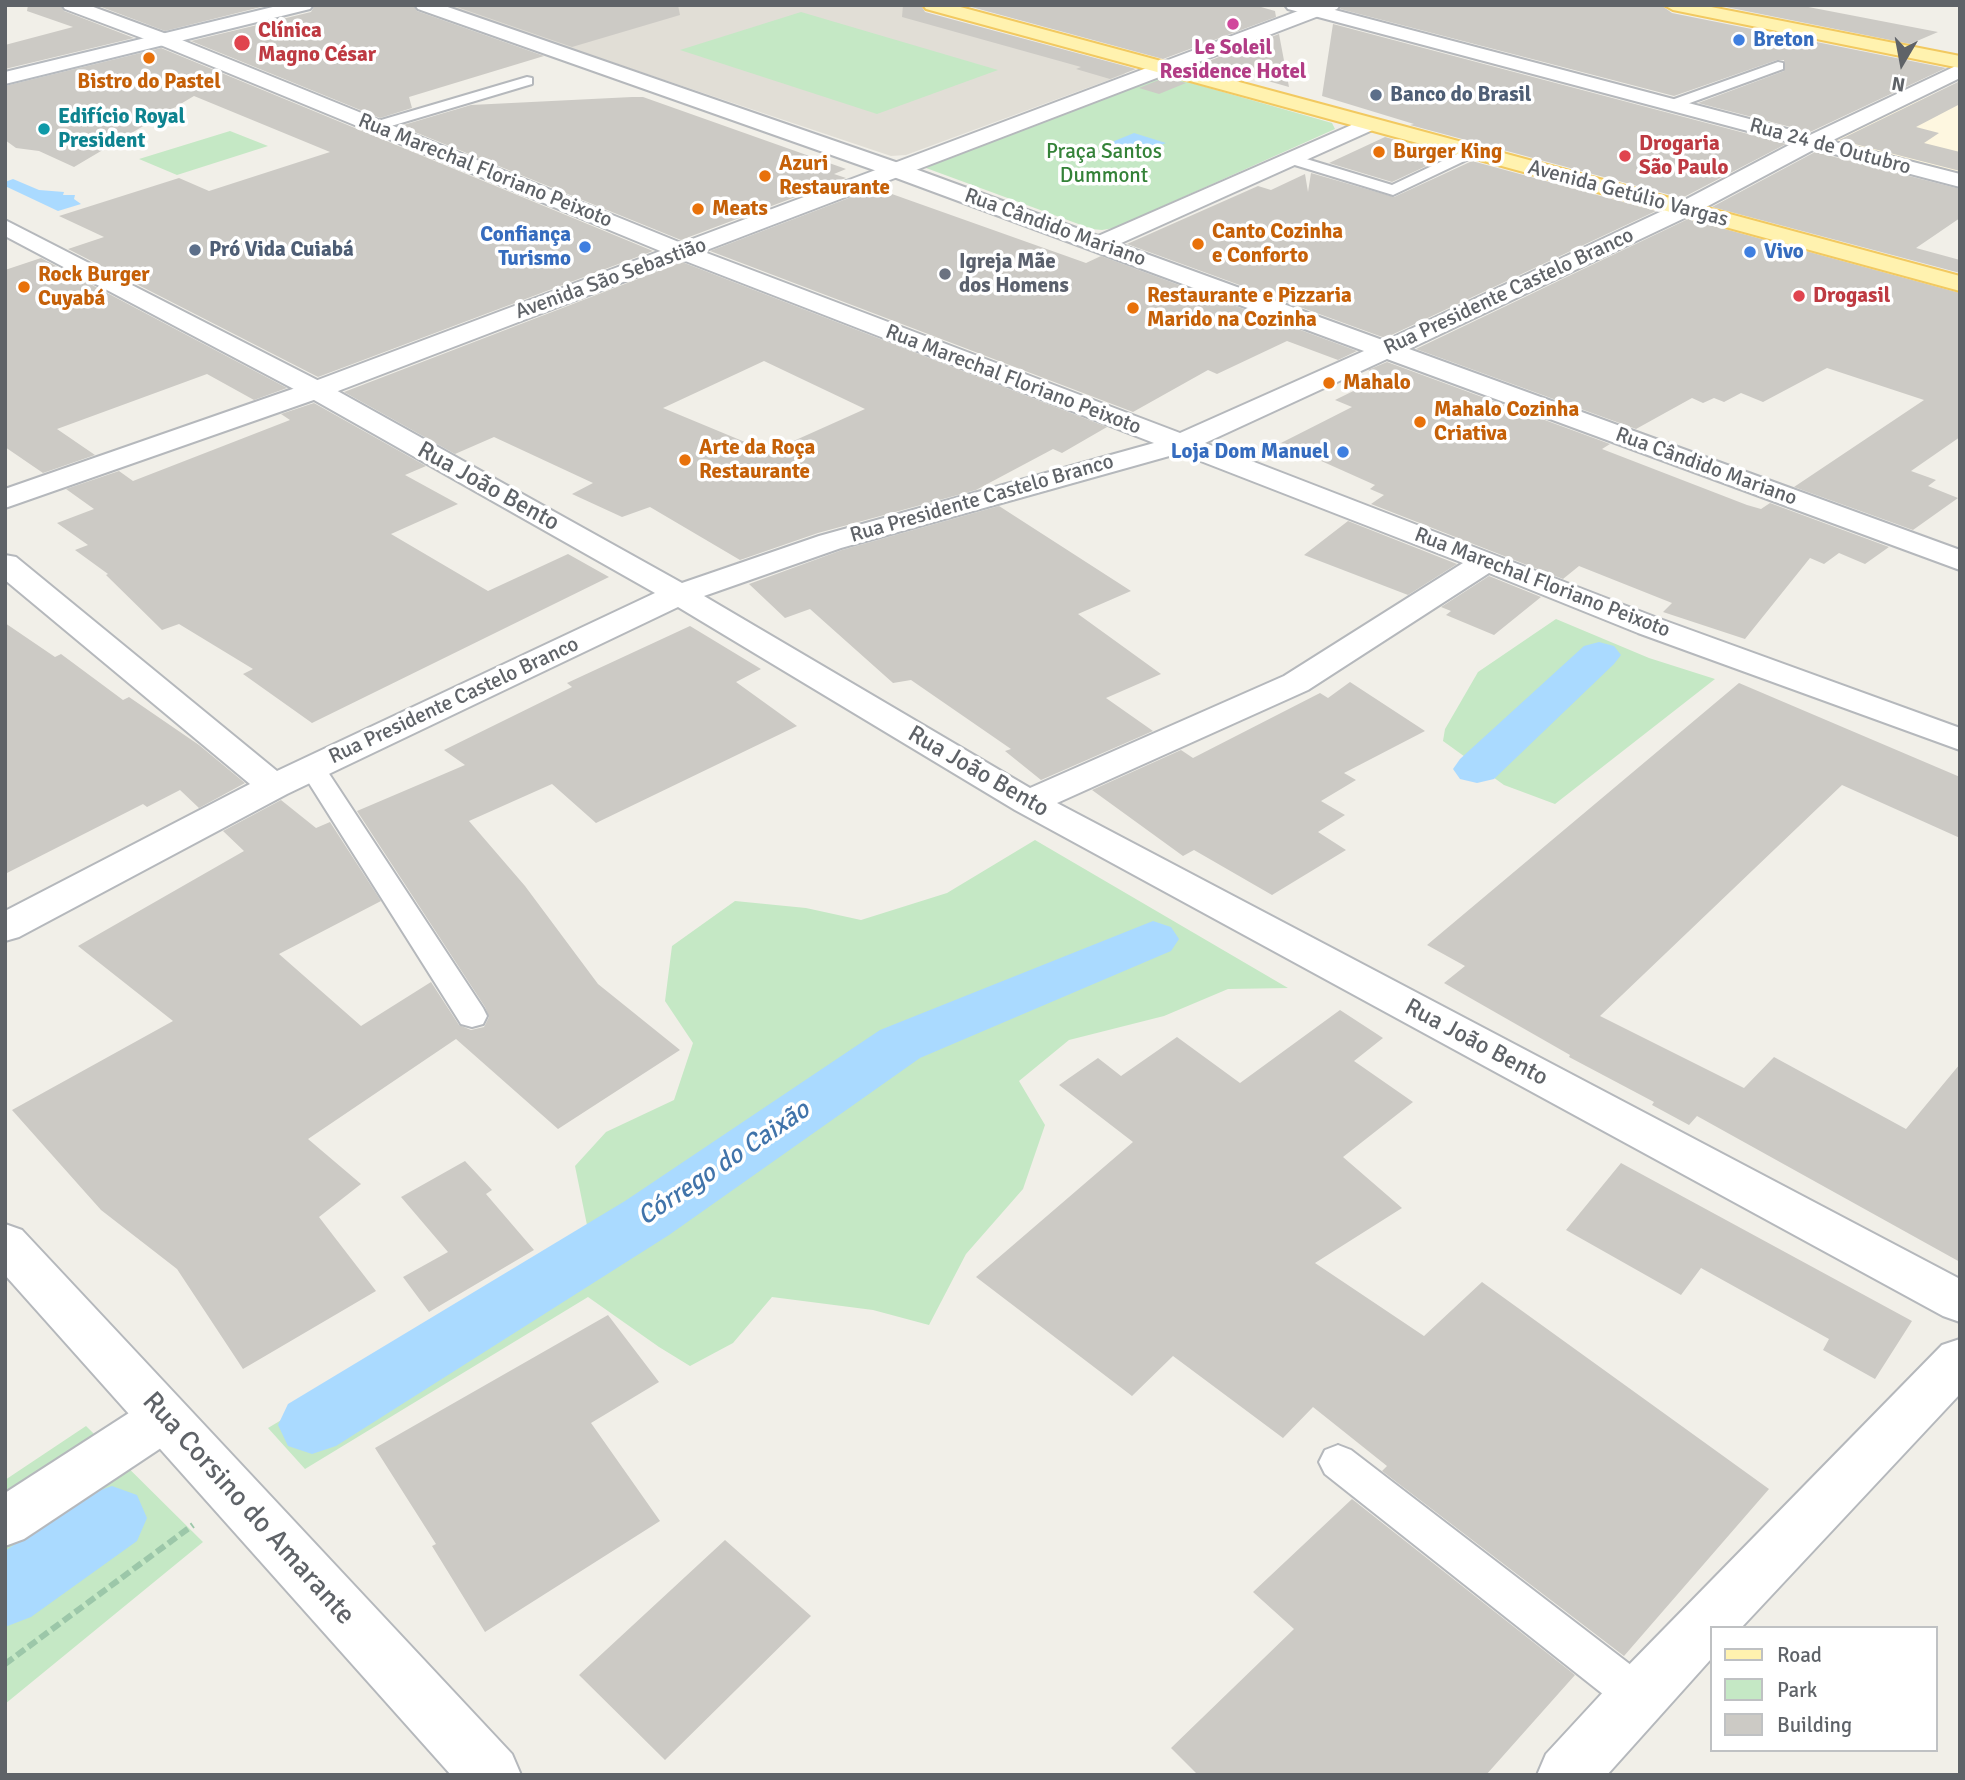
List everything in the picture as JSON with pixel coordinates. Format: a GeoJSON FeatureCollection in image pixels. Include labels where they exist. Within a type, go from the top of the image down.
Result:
{"type":"FeatureCollection","features":[{"type":"Feature","properties":{"kind":"main road","name":"Avenida Getúlio Vargas"},"geometry":{"type":"LineString","coordinates":[[932,5],[1960,284]]}},
{"type":"Feature","properties":{"kind":"main road"},"geometry":{"type":"LineString","coordinates":[[1673,5],[1960,62]]}},
{"type":"Feature","properties":{"kind":"street","name":"Rua Marechal Floriano Peixoto"},"geometry":{"type":"LineString","coordinates":[[71,5],[165,40],[683,252],[1488,561],[1649,626],[1960,740]]}},
{"type":"Feature","properties":{"kind":"street"},"geometry":{"type":"LineString","coordinates":[[5,78],[304,5]]}},
{"type":"Feature","properties":{"kind":"street","name":"Rua 24 de Outubro"},"geometry":{"type":"LineString","coordinates":[[1294,5],[1324,8],[1671,105],[1960,181]]}},
{"type":"Feature","properties":{"kind":"street","name":"Rua Cândido Mariano"},"geometry":{"type":"LineString","coordinates":[[434,6],[1389,349],[1960,561]]}},
{"type":"Feature","properties":{"kind":"street","name":"Avenida São Sebastião"},"geometry":{"type":"LineString","coordinates":[[5,499],[316,390],[1324,8]]}},
{"type":"Feature","properties":{"kind":"street","name":"Rua Presidente Castelo Branco"},"geometry":{"type":"LineString","coordinates":[[5,928],[274,786],[679,594],[830,542],[1180,444],[1685,209],[1960,69]]}},
{"type":"Feature","properties":{"kind":"street"},"geometry":{"type":"LineString","coordinates":[[1099,244],[1370,124]]}},
{"type":"Feature","properties":{"kind":"street","name":"Rua João Bento"},"geometry":{"type":"LineString","coordinates":[[5,227],[316,390],[679,594],[1028,802],[1960,1301]]}},
{"type":"Feature","properties":{"kind":"street"},"geometry":{"type":"LineString","coordinates":[[1028,802],[1296,683],[1488,561]]}},
{"type":"Feature","properties":{"kind":"street"},"geometry":{"type":"LineString","coordinates":[[5,564],[274,786]]}},
{"type":"Feature","properties":{"kind":"street","name":"Rua Corsino do Amarante"},"geometry":{"type":"LineString","coordinates":[[5,1243],[491,1775]]}},
{"type":"Feature","properties":{"kind":"street"},"geometry":{"type":"LineString","coordinates":[[1567,1775],[1638,1696],[1960,1360]]}},
{"type":"Feature","properties":{"kind":"street"},"geometry":{"type":"LineString","coordinates":[[5,1522],[164,1419]]}},
{"type":"Feature","properties":{"kind":"lane"},"geometry":{"type":"LineString","coordinates":[[1671,105],[1778,66]]}},
{"type":"Feature","properties":{"kind":"lane"},"geometry":{"type":"LineString","coordinates":[[376,126],[527,80]]}},
{"type":"Feature","properties":{"kind":"lane"},"geometry":{"type":"LineString","coordinates":[[1290,159],[1393,190],[1472,152]]}},
{"type":"Feature","properties":{"kind":"lane"},"geometry":{"type":"LineString","coordinates":[[313,769],[472,1016]]}},
{"type":"Feature","properties":{"kind":"lane"},"geometry":{"type":"LineString","coordinates":[[1338,1462],[1638,1696]]}},
{"type":"Feature","properties":{"kind":"path"},"geometry":{"type":"LineString","coordinates":[[5,1664],[233,1494]]}},
{"type":"Feature","properties":{"kind":"shaded area"},"geometry":{"type":"Polygon","coordinates":[[[441,5],[897,5],[1119,67],[1125,74],[906,155],[891,156],[441,5]]]}},
{"type":"Feature","properties":{"kind":"shaded area"},"geometry":{"type":"Polygon","coordinates":[[[1960,82],[1960,179],[1824,143],[1960,82]]]}},
{"type":"Feature","properties":{"kind":"green space"},"geometry":{"type":"Polygon","coordinates":[[[801,12],[998,70],[877,114],[680,50],[801,12]]]}},
{"type":"Feature","properties":{"kind":"green space","name":"Praça Santos Dummont"},"geometry":{"type":"Polygon","coordinates":[[[1161,77],[1174,78],[1332,123],[1335,129],[1114,228],[1102,230],[1092,229],[926,168],[928,164],[1161,77]]]}},
{"type":"Feature","properties":{"kind":"green space"},"geometry":{"type":"Polygon","coordinates":[[[230,131],[268,146],[177,175],[139,159],[230,131]]]}},
{"type":"Feature","properties":{"kind":"green space"},"geometry":{"type":"Polygon","coordinates":[[[1556,619],[1649,658],[1715,679],[1555,804],[1504,785],[1443,741],[1445,729],[1478,672],[1556,619]]]}},
{"type":"Feature","properties":{"kind":"green space"},"geometry":{"type":"Polygon","coordinates":[[[1035,840],[1288,988],[1228,989],[1164,1016],[1069,1040],[1019,1081],[1045,1125],[1023,1189],[966,1254],[929,1325],[873,1310],[772,1297],[733,1343],[690,1366],[588,1297],[305,1469],[268,1428],[589,1235],[575,1166],[606,1132],[674,1100],[693,1043],[665,1001],[672,946],[735,901],[806,908],[861,920],[947,893],[1035,840]]]}},
{"type":"Feature","properties":{"kind":"green space"},"geometry":{"type":"Polygon","coordinates":[[[86,1426],[203,1542],[5,1704],[5,1480],[86,1426]]]}},
{"type":"Feature","properties":{"kind":"water"},"geometry":{"type":"Polygon","coordinates":[[[1134,133],[1166,143],[1139,154],[1107,144],[1134,133]]]}},
{"type":"Feature","properties":{"kind":"water"},"geometry":{"type":"Polygon","coordinates":[[[13,179],[39,190],[75,195],[74,199],[81,204],[58,211],[5,186],[5,182],[13,179]]]}},
{"type":"Feature","properties":{"kind":"building"},"geometry":{"type":"Polygon","coordinates":[[[28,5],[60,5],[64,11],[134,38],[5,69],[5,45],[73,27],[27,11],[28,5]]]}},
{"type":"Feature","properties":{"kind":"building"},"geometry":{"type":"Polygon","coordinates":[[[96,5],[269,5],[165,31],[96,5]]]}},
{"type":"Feature","properties":{"kind":"building"},"geometry":{"type":"Polygon","coordinates":[[[315,5],[413,5],[417,11],[544,56],[409,97],[412,108],[380,118],[191,41],[311,12],[315,5]]]}},
{"type":"Feature","properties":{"kind":"building"},"geometry":{"type":"Polygon","coordinates":[[[451,5],[678,5],[680,15],[572,47],[451,5]]]}},
{"type":"Feature","properties":{"kind":"building"},"geometry":{"type":"Polygon","coordinates":[[[903,5],[921,5],[925,12],[1136,69],[1110,79],[1076,69],[1081,67],[902,17],[903,5]]]}},
{"type":"Feature","properties":{"kind":"building"},"geometry":{"type":"Polygon","coordinates":[[[964,5],[1254,5],[1275,11],[1276,17],[1163,59],[964,5]]]}},
{"type":"Feature","properties":{"kind":"building"},"geometry":{"type":"Polygon","coordinates":[[[1342,5],[1661,5],[1672,13],[1946,68],[1810,132],[1698,103],[1784,71],[1784,60],[1777,60],[1674,96],[1340,9],[1342,5]]]}},
{"type":"Feature","properties":{"kind":"building"},"geometry":{"type":"Polygon","coordinates":[[[1716,5],[1798,5],[1938,32],[1910,44],[1716,5]]]}},
{"type":"Feature","properties":{"kind":"building"},"geometry":{"type":"Polygon","coordinates":[[[1333,24],[1786,144],[1682,198],[1410,125],[1414,124],[1322,96],[1333,24]]]}},
{"type":"Feature","properties":{"kind":"building"},"geometry":{"type":"Polygon","coordinates":[[[1279,34],[1289,87],[1222,68],[1213,72],[1193,67],[1279,34]]]}},
{"type":"Feature","properties":{"kind":"building"},"geometry":{"type":"Polygon","coordinates":[[[161,48],[653,251],[318,377],[68,249],[104,237],[59,216],[179,178],[209,191],[330,152],[194,96],[74,167],[39,151],[16,148],[5,140],[5,86],[161,48]]]}},
{"type":"Feature","properties":{"kind":"building"},"geometry":{"type":"Polygon","coordinates":[[[1166,77],[1186,83],[1159,94],[1139,88],[1166,77]]]}},
{"type":"Feature","properties":{"kind":"building"},"geometry":{"type":"Polygon","coordinates":[[[1960,81],[1960,104],[1916,127],[1939,133],[1924,143],[1960,152],[1960,171],[1839,140],[1960,81]]]}},
{"type":"Feature","properties":{"kind":"building"},"geometry":{"type":"Polygon","coordinates":[[[643,97],[846,169],[834,174],[846,178],[681,240],[400,126],[471,105],[643,97]]]}},
{"type":"Feature","properties":{"kind":"building"},"geometry":{"type":"Polygon","coordinates":[[[1385,137],[1450,155],[1392,182],[1329,163],[1385,137]]]}},
{"type":"Feature","properties":{"kind":"building"},"geometry":{"type":"Polygon","coordinates":[[[1815,152],[1960,189],[1960,218],[1916,248],[1960,260],[1960,273],[1712,207],[1815,152]]]}},
{"type":"Feature","properties":{"kind":"building"},"geometry":{"type":"Polygon","coordinates":[[[1472,161],[1656,211],[1385,338],[1127,244],[1258,186],[1271,190],[1305,174],[1308,192],[1311,173],[1394,197],[1472,161]]]}},
{"type":"Feature","properties":{"kind":"building"},"geometry":{"type":"Polygon","coordinates":[[[875,188],[1086,263],[1101,256],[1357,351],[1338,360],[1287,341],[1217,374],[1208,370],[1133,412],[710,251],[875,188]]]}},
{"type":"Feature","properties":{"kind":"building"},"geometry":{"type":"Polygon","coordinates":[[[1688,219],[1960,293],[1960,437],[1911,471],[1936,480],[1928,486],[1958,498],[1913,530],[1794,487],[1924,400],[1827,368],[1763,402],[1741,393],[1724,402],[1714,398],[1703,403],[1692,398],[1636,429],[1416,349],[1688,219]]]}},
{"type":"Feature","properties":{"kind":"building"},"geometry":{"type":"Polygon","coordinates":[[[41,258],[287,388],[254,400],[207,374],[57,429],[95,455],[43,473],[5,447],[5,270],[41,258]]]}},
{"type":"Feature","properties":{"kind":"building"},"geometry":{"type":"Polygon","coordinates":[[[682,262],[1107,427],[1062,453],[1053,449],[976,490],[818,533],[740,560],[650,507],[622,517],[572,494],[593,483],[494,437],[455,454],[344,392],[682,262]],[[764,361],[663,408],[769,452],[865,409],[764,361]]]}},
{"type":"Feature","properties":{"kind":"building"},"geometry":{"type":"Polygon","coordinates":[[[1387,362],[1610,444],[1602,449],[1747,505],[1761,509],[1770,503],[1889,547],[1865,564],[1839,553],[1824,564],[1810,558],[1745,639],[1663,612],[1672,603],[1579,566],[1563,579],[1371,504],[1384,495],[1370,489],[1375,485],[1281,443],[1352,407],[1335,400],[1384,376],[1368,370],[1387,362]]]}},
{"type":"Feature","properties":{"kind":"building"},"geometry":{"type":"Polygon","coordinates":[[[314,403],[426,466],[405,475],[458,504],[391,534],[488,591],[568,554],[609,577],[312,723],[243,674],[253,669],[179,624],[162,630],[106,575],[108,574],[75,550],[88,545],[57,523],[94,509],[66,489],[119,471],[133,481],[290,420],[281,414],[314,403]]]}},
{"type":"Feature","properties":{"kind":"building"},"geometry":{"type":"Polygon","coordinates":[[[999,506],[1131,591],[1078,614],[1161,674],[1106,698],[1153,731],[1041,780],[1005,751],[1011,749],[911,680],[893,683],[810,609],[785,618],[749,584],[842,550],[999,506]]]}},
{"type":"Feature","properties":{"kind":"building"},"geometry":{"type":"Polygon","coordinates":[[[1348,521],[1457,564],[1408,595],[1304,555],[1348,521]]]}},
{"type":"Feature","properties":{"kind":"building"},"geometry":{"type":"Polygon","coordinates":[[[1489,576],[1541,597],[1494,635],[1446,615],[1451,611],[1441,607],[1489,576]]]}},
{"type":"Feature","properties":{"kind":"building"},"geometry":{"type":"Polygon","coordinates":[[[5,623],[55,657],[61,654],[123,700],[129,697],[199,745],[245,783],[199,808],[180,790],[147,807],[143,804],[5,874],[5,623]]]}},
{"type":"Feature","properties":{"kind":"building"},"geometry":{"type":"Polygon","coordinates":[[[690,626],[761,669],[736,682],[797,726],[596,823],[552,784],[469,821],[525,886],[598,984],[680,1050],[558,1129],[456,1039],[308,1139],[361,1184],[319,1217],[376,1291],[243,1369],[177,1269],[101,1210],[12,1110],[173,1021],[78,946],[244,851],[223,831],[281,800],[316,828],[330,822],[381,901],[279,954],[361,1026],[431,982],[459,1025],[471,1030],[484,1027],[489,1017],[485,1007],[357,811],[465,765],[444,750],[572,687],[567,683],[690,626]]]}},
{"type":"Feature","properties":{"kind":"building"},"geometry":{"type":"Polygon","coordinates":[[[1350,682],[1425,731],[1344,773],[1356,780],[1321,801],[1345,815],[1318,832],[1346,850],[1272,895],[1194,850],[1183,856],[1092,790],[1181,750],[1193,758],[1320,693],[1328,698],[1350,682]]]}},
{"type":"Feature","properties":{"kind":"building"},"geometry":{"type":"Polygon","coordinates":[[[1739,683],[1960,777],[1960,838],[1842,785],[1600,1016],[1744,1088],[1774,1057],[1906,1129],[1960,1064],[1960,1262],[1697,1116],[1689,1125],[1652,1105],[1654,1102],[1569,1057],[1570,1055],[1444,983],[1465,966],[1427,945],[1739,683]]]}},
{"type":"Feature","properties":{"kind":"building"},"geometry":{"type":"Polygon","coordinates":[[[1340,1010],[1383,1038],[1354,1061],[1413,1102],[1343,1157],[1402,1208],[1315,1263],[1424,1336],[1482,1282],[1769,1489],[1624,1656],[1382,1471],[1387,1466],[1313,1407],[1283,1438],[1173,1356],[1132,1396],[976,1277],[1133,1142],[1059,1085],[1098,1058],[1121,1076],[1177,1037],[1240,1083],[1340,1010]]]}},
{"type":"Feature","properties":{"kind":"building"},"geometry":{"type":"Polygon","coordinates":[[[465,1161],[492,1190],[486,1194],[534,1250],[429,1312],[403,1277],[448,1252],[401,1197],[465,1161]]]}},
{"type":"Feature","properties":{"kind":"building"},"geometry":{"type":"Polygon","coordinates":[[[1621,1163],[1912,1321],[1875,1379],[1823,1350],[1829,1339],[1701,1268],[1681,1295],[1566,1230],[1621,1163]]]}},
{"type":"Feature","properties":{"kind":"building"},"geometry":{"type":"Polygon","coordinates":[[[608,1315],[659,1382],[591,1423],[660,1521],[485,1632],[432,1546],[436,1544],[375,1448],[608,1315]]]}},
{"type":"Feature","properties":{"kind":"building"},"geometry":{"type":"Polygon","coordinates":[[[1352,1499],[1575,1675],[1486,1775],[1198,1775],[1171,1748],[1294,1629],[1253,1592],[1352,1499]]]}},
{"type":"Feature","properties":{"kind":"building"},"geometry":{"type":"Polygon","coordinates":[[[725,1540],[811,1616],[665,1760],[579,1675],[725,1540]]]}},
{"type":"Feature","properties":{"kind":"waterway","name":"Córrego do Caixão"},"geometry":{"type":"LineString","coordinates":[[1477,769],[1599,655]]}},
{"type":"Feature","properties":{"kind":"waterway","name":"Córrego do Caixão"},"geometry":{"type":"LineString","coordinates":[[312,1425],[647,1218],[900,1044],[1153,939]]}},
{"type":"Feature","properties":{"kind":"waterway","name":"Córrego do Caixão"},"geometry":{"type":"LineString","coordinates":[[5,1593],[112,1518]]}},
{"type":"Feature","properties":{"kind":"place","name":"Le Soleil Residence Hotel"},"geometry":{"type":"Point","coordinates":[1233,24]}},
{"type":"Feature","properties":{"kind":"place","name":"Breton"},"geometry":{"type":"Point","coordinates":[1739,40]}},
{"type":"Feature","properties":{"kind":"place","name":"Clínica Magno César"},"geometry":{"type":"Point","coordinates":[242,43]}},
{"type":"Feature","properties":{"kind":"place","name":"Bistro do Pastel"},"geometry":{"type":"Point","coordinates":[149,58]}},
{"type":"Feature","properties":{"kind":"place","name":"Banco do Brasil"},"geometry":{"type":"Point","coordinates":[1376,95]}},
{"type":"Feature","properties":{"kind":"place","name":"Edifício Royal President"},"geometry":{"type":"Point","coordinates":[44,129]}},
{"type":"Feature","properties":{"kind":"place","name":"Burger King"},"geometry":{"type":"Point","coordinates":[1379,152]}},
{"type":"Feature","properties":{"kind":"place","name":"Drogaria São Paulo"},"geometry":{"type":"Point","coordinates":[1625,156]}},
{"type":"Feature","properties":{"kind":"place","name":"Azuri Restaurante"},"geometry":{"type":"Point","coordinates":[765,176]}},
{"type":"Feature","properties":{"kind":"place","name":"Meats"},"geometry":{"type":"Point","coordinates":[698,209]}},
{"type":"Feature","properties":{"kind":"place","name":"Canto Cozinha e Conforto"},"geometry":{"type":"Point","coordinates":[1198,244]}},
{"type":"Feature","properties":{"kind":"place","name":"Confiança Turismo"},"geometry":{"type":"Point","coordinates":[585,247]}},
{"type":"Feature","properties":{"kind":"place","name":"Pró Vida Cuiabá"},"geometry":{"type":"Point","coordinates":[195,250]}},
{"type":"Feature","properties":{"kind":"place","name":"Vivo"},"geometry":{"type":"Point","coordinates":[1750,252]}},
{"type":"Feature","properties":{"kind":"place","name":"Igreja Mãe dos Homens"},"geometry":{"type":"Point","coordinates":[945,274]}},
{"type":"Feature","properties":{"kind":"place","name":"Rock Burger Cuyabá"},"geometry":{"type":"Point","coordinates":[24,287]}},
{"type":"Feature","properties":{"kind":"place","name":"Drogasil"},"geometry":{"type":"Point","coordinates":[1799,296]}},
{"type":"Feature","properties":{"kind":"place","name":"Restaurante e Pizzaria Marido na Cozinha"},"geometry":{"type":"Point","coordinates":[1133,308]}},
{"type":"Feature","properties":{"kind":"place","name":"Mahalo"},"geometry":{"type":"Point","coordinates":[1329,383]}},
{"type":"Feature","properties":{"kind":"place","name":"Mahalo Cozinha Criativa"},"geometry":{"type":"Point","coordinates":[1420,422]}},
{"type":"Feature","properties":{"kind":"place","name":"Loja Dom Manuel"},"geometry":{"type":"Point","coordinates":[1343,452]}},
{"type":"Feature","properties":{"kind":"place","name":"Arte da Roça Restaurante"},"geometry":{"type":"Point","coordinates":[685,460]}}]}
